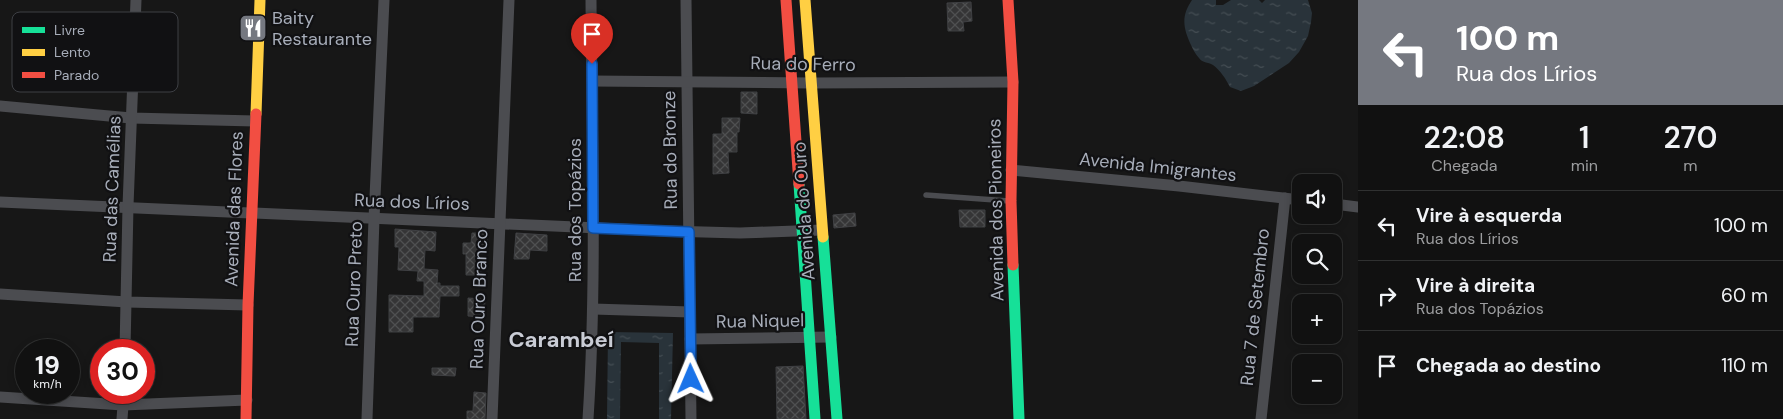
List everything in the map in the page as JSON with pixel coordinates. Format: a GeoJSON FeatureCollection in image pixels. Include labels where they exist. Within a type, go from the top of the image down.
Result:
{"type":"FeatureCollection","features":[{"type":"Feature","properties":{"kind":"street","name":"Avenida das Flores"},"geometry":{"type":"LineString","coordinates":[[246,419],[251,214],[260,0]]}},
{"type":"Feature","properties":{"kind":"street","name":"Rua Ouro Preto"},"geometry":{"type":"LineString","coordinates":[[367,419],[384,0]]}},
{"type":"Feature","properties":{"kind":"street","name":"Rua Ouro Branco"},"geometry":{"type":"LineString","coordinates":[[492,419],[509,0]]}},
{"type":"Feature","properties":{"kind":"street","name":"Rua dos Topázios"},"geometry":{"type":"LineString","coordinates":[[588,419],[592,359],[593,228],[591,0]]}},
{"type":"Feature","properties":{"kind":"street","name":"Rua do Bronze"},"geometry":{"type":"LineString","coordinates":[[686,0],[691,419]]}},
{"type":"Feature","properties":{"kind":"street","name":"Avenida do Ouro"},"geometry":{"type":"LineString","coordinates":[[786,0],[802,231],[812,338],[815,419]]}},
{"type":"Feature","properties":{"kind":"street","name":"Avenida do Ouro"},"geometry":{"type":"LineString","coordinates":[[805,0],[837,419]]}},
{"type":"Feature","properties":{"kind":"street","name":"Avenida dos Pioneiros"},"geometry":{"type":"LineString","coordinates":[[1008,0],[1013,82],[1011,201],[1019,419]]}},
{"type":"Feature","properties":{"kind":"street","name":"Rua do Ferro"},"geometry":{"type":"LineString","coordinates":[[592,81],[1013,82]]}},
{"type":"Feature","properties":{"kind":"street","name":"Rua das Camélias"},"geometry":{"type":"LineString","coordinates":[[125,339],[132,92]]}},
{"type":"Feature","properties":{"kind":"street"},"geometry":{"type":"LineString","coordinates":[[0,106],[131,118],[255,121]]}},
{"type":"Feature","properties":{"kind":"street","name":"Avenida Imigrantes"},"geometry":{"type":"LineString","coordinates":[[1011,170],[1292,199]]}},
{"type":"Feature","properties":{"kind":"street","name":"Rua 7 de Setembro"},"geometry":{"type":"LineString","coordinates":[[1260,419],[1285,198]]}},
{"type":"Feature","properties":{"kind":"street","name":"Rua dos Lírios"},"geometry":{"type":"LineString","coordinates":[[0,202],[128,206],[251,214],[689,232],[740,233],[822,230]]}},
{"type":"Feature","properties":{"kind":"street"},"geometry":{"type":"LineString","coordinates":[[1342,205],[1358,207]]}},
{"type":"Feature","properties":{"kind":"street"},"geometry":{"type":"LineString","coordinates":[[0,294],[127,302],[248,305]]}},
{"type":"Feature","properties":{"kind":"street","name":"Rua Niquel"},"geometry":{"type":"LineString","coordinates":[[592,309],[690,312]]}},
{"type":"Feature","properties":{"kind":"street","name":"Rua Niquel"},"geometry":{"type":"LineString","coordinates":[[690,339],[831,338]]}},
{"type":"Feature","properties":{"kind":"street"},"geometry":{"type":"LineString","coordinates":[[0,397],[123,405],[247,400]]}},
{"type":"Feature","properties":{"kind":"street"},"geometry":{"type":"LineString","coordinates":[[122,419],[123,405]]}},
{"type":"Feature","properties":{"kind":"lane"},"geometry":{"type":"LineString","coordinates":[[926,195],[1011,201]]}},
{"type":"Feature","properties":{"kind":"water"},"geometry":{"type":"Polygon","coordinates":[[[1192,0],[1216,0],[1216,5],[1223,5],[1231,0],[1259,0],[1262,3],[1265,0],[1308,0],[1312,13],[1308,36],[1299,52],[1289,63],[1254,86],[1241,91],[1230,87],[1218,69],[1202,61],[1194,52],[1186,33],[1184,22],[1186,11],[1192,0]]]}},
{"type":"Feature","properties":{"kind":"water"},"geometry":{"type":"Polygon","coordinates":[[[608,332],[673,333],[671,419],[659,419],[659,343],[621,342],[620,419],[607,419],[608,332]]]}},
{"type":"Feature","properties":{"kind":"building"},"geometry":{"type":"Polygon","coordinates":[[[971,2],[972,21],[963,22],[964,31],[948,31],[947,3],[971,2]]]}},
{"type":"Feature","properties":{"kind":"building"},"geometry":{"type":"Polygon","coordinates":[[[741,92],[757,92],[757,114],[741,113],[741,92]]]}},
{"type":"Feature","properties":{"kind":"building"},"geometry":{"type":"Polygon","coordinates":[[[722,118],[740,118],[739,132],[737,132],[737,152],[728,152],[729,173],[713,174],[713,134],[722,134],[722,118]]]}},
{"type":"Feature","properties":{"kind":"building"},"geometry":{"type":"Polygon","coordinates":[[[959,210],[985,210],[985,227],[960,227],[959,210]]]}},
{"type":"Feature","properties":{"kind":"building"},"geometry":{"type":"Polygon","coordinates":[[[855,213],[856,226],[834,228],[833,215],[855,213]]]}},
{"type":"Feature","properties":{"kind":"building"},"geometry":{"type":"Polygon","coordinates":[[[395,229],[436,232],[435,251],[425,250],[424,269],[438,270],[437,283],[440,283],[440,286],[459,286],[459,296],[440,296],[439,317],[413,317],[413,332],[389,332],[389,295],[424,296],[424,281],[417,281],[418,271],[398,270],[399,247],[395,247],[395,229]]]}},
{"type":"Feature","properties":{"kind":"building"},"geometry":{"type":"Polygon","coordinates":[[[472,233],[487,233],[487,254],[480,254],[481,275],[466,275],[466,254],[463,254],[463,243],[471,243],[472,233]]]}},
{"type":"Feature","properties":{"kind":"building"},"geometry":{"type":"Polygon","coordinates":[[[516,233],[547,235],[547,251],[530,250],[529,259],[514,259],[516,233]]]}},
{"type":"Feature","properties":{"kind":"building"},"geometry":{"type":"Polygon","coordinates":[[[468,298],[485,299],[484,317],[468,316],[468,298]]]}},
{"type":"Feature","properties":{"kind":"building"},"geometry":{"type":"Polygon","coordinates":[[[803,366],[806,419],[777,419],[776,367],[803,366]]]}},
{"type":"Feature","properties":{"kind":"building"},"geometry":{"type":"Polygon","coordinates":[[[432,368],[456,368],[455,376],[432,375],[432,368]]]}},
{"type":"Feature","properties":{"kind":"building"},"geometry":{"type":"Polygon","coordinates":[[[474,392],[486,393],[485,419],[467,419],[467,411],[473,411],[474,392]]]}},
{"type":"Feature","properties":{"kind":"traffic: fast"},"geometry":{"type":"LineString","coordinates":[[799,184],[815,419]]}},
{"type":"Feature","properties":{"kind":"traffic: fast"},"geometry":{"type":"LineString","coordinates":[[823,237],[837,419]]}},
{"type":"Feature","properties":{"kind":"traffic: fast"},"geometry":{"type":"LineString","coordinates":[[1013,265],[1019,419]]}},
{"type":"Feature","properties":{"kind":"traffic: slow"},"geometry":{"type":"LineString","coordinates":[[256,114],[260,0]]}},
{"type":"Feature","properties":{"kind":"traffic: slow"},"geometry":{"type":"LineString","coordinates":[[805,0],[823,237]]}},
{"type":"Feature","properties":{"kind":"traffic: jam"},"geometry":{"type":"LineString","coordinates":[[786,0],[799,184]]}},
{"type":"Feature","properties":{"kind":"traffic: jam"},"geometry":{"type":"LineString","coordinates":[[1008,0],[1013,82],[1011,201],[1013,265]]}},
{"type":"Feature","properties":{"kind":"traffic: jam"},"geometry":{"type":"LineString","coordinates":[[246,419],[248,305],[256,114]]}},
{"type":"Feature","properties":{"kind":"place","name":"Baity Restaurante"},"geometry":{"type":"Point","coordinates":[253,28]}},
{"type":"Feature","properties":{"kind":"district","name":"Carambeí"},"geometry":{"type":"Point","coordinates":[561,339]}},
{"type":"Feature","properties":{"kind":"route"},"geometry":{"type":"LineString","coordinates":[[592,64],[593,228],[689,232],[691,379]]}}]}
